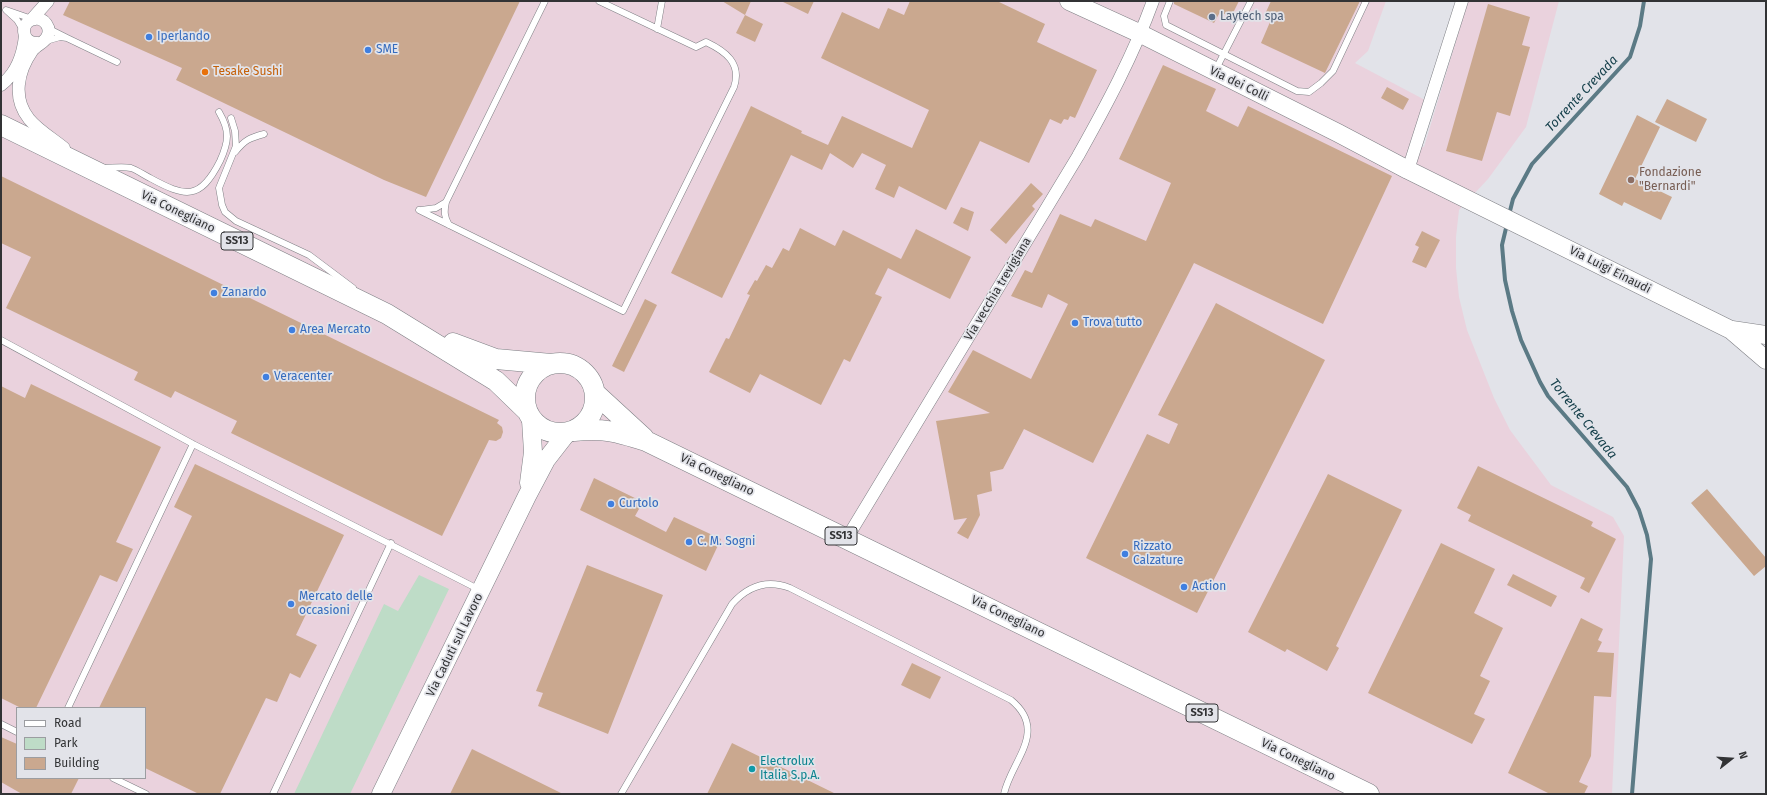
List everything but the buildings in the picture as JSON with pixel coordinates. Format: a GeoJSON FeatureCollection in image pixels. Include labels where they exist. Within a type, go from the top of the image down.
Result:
{"type":"FeatureCollection","features":[{"type":"Feature","properties":{"kind":"main road","name":"Via Conegliano"},"geometry":{"type":"LineString","coordinates":[[1,125],[392,317],[496,360],[551,364]]}},
{"type":"Feature","properties":{"kind":"main road","name":"Via Conegliano"},"geometry":{"type":"LineString","coordinates":[[392,317],[496,381],[529,415]]}},
{"type":"Feature","properties":{"kind":"main road"},"geometry":{"type":"LineString","coordinates":[[563,363],[574,366],[584,372],[591,382],[595,393],[595,404],[591,416],[584,425],[570,432],[557,434],[547,432],[529,415],[524,398],[526,386],[532,376],[541,368],[551,364],[563,363]]}},
{"type":"Feature","properties":{"kind":"main road","name":"Via Conegliano"},"geometry":{"type":"LineString","coordinates":[[595,393],[646,441]]}},
{"type":"Feature","properties":{"kind":"main road","name":"Via Conegliano"},"geometry":{"type":"LineString","coordinates":[[570,432],[594,429],[612,430],[646,441],[1368,794]]}},
{"type":"Feature","properties":{"kind":"street"},"geometry":{"type":"LineString","coordinates":[[1,85],[10,77],[22,52],[26,24],[49,1]]}},
{"type":"Feature","properties":{"kind":"street"},"geometry":{"type":"LineString","coordinates":[[49,1],[48,36],[29,56],[18,83],[21,104],[29,120],[86,167]]}},
{"type":"Feature","properties":{"kind":"street","name":"Via dei Colli"},"geometry":{"type":"LineString","coordinates":[[1069,1],[1141,34],[1338,132],[1408,170],[1490,210]]}},
{"type":"Feature","properties":{"kind":"street","name":"Via vecchia trevigiana"},"geometry":{"type":"LineString","coordinates":[[847,538],[1078,156],[1111,97],[1141,34],[1153,1]]}},
{"type":"Feature","properties":{"kind":"street"},"geometry":{"type":"LineString","coordinates":[[1408,170],[1462,1]]}},
{"type":"Feature","properties":{"kind":"street"},"geometry":{"type":"LineString","coordinates":[[32,19],[41,19],[48,26]]}},
{"type":"Feature","properties":{"kind":"street"},"geometry":{"type":"LineString","coordinates":[[24,34],[31,42],[40,43]]}},
{"type":"Feature","properties":{"kind":"street","name":"Via Luigi Einaudi"},"geometry":{"type":"LineString","coordinates":[[1490,210],[1731,330],[1766,360]]}},
{"type":"Feature","properties":{"kind":"street","name":"Via Luigi Einaudi"},"geometry":{"type":"LineString","coordinates":[[1731,330],[1766,335]]}},
{"type":"Feature","properties":{"kind":"street","name":"Via Caduti sul Lavoro"},"geometry":{"type":"LineString","coordinates":[[527,496],[533,452],[529,415]]}},
{"type":"Feature","properties":{"kind":"street","name":"Via Caduti sul Lavoro"},"geometry":{"type":"LineString","coordinates":[[381,794],[527,496],[546,460],[570,432]]}},
{"type":"Feature","properties":{"kind":"lane"},"geometry":{"type":"LineString","coordinates":[[450,226],[445,220],[444,211],[446,202],[545,1]]}},
{"type":"Feature","properties":{"kind":"lane"},"geometry":{"type":"LineString","coordinates":[[446,202],[436,208],[419,210],[622,311],[734,87],[736,79],[733,64],[730,58],[718,48],[706,42],[696,47],[599,1]]}},
{"type":"Feature","properties":{"kind":"lane"},"geometry":{"type":"LineString","coordinates":[[657,29],[662,1]]}},
{"type":"Feature","properties":{"kind":"lane"},"geometry":{"type":"LineString","coordinates":[[1170,1],[1164,16],[1166,25],[1297,91],[1308,92],[1321,83],[1333,71],[1366,1]]}},
{"type":"Feature","properties":{"kind":"lane"},"geometry":{"type":"LineString","coordinates":[[1215,71],[1251,1]]}},
{"type":"Feature","properties":{"kind":"lane"},"geometry":{"type":"LineString","coordinates":[[4,8],[32,19]]}},
{"type":"Feature","properties":{"kind":"lane"},"geometry":{"type":"LineString","coordinates":[[4,8],[17,20],[24,34]]}},
{"type":"Feature","properties":{"kind":"lane"},"geometry":{"type":"LineString","coordinates":[[48,26],[67,38],[117,62]]}},
{"type":"Feature","properties":{"kind":"lane"},"geometry":{"type":"LineString","coordinates":[[40,43],[60,37],[67,38]]}},
{"type":"Feature","properties":{"kind":"lane"},"geometry":{"type":"LineString","coordinates":[[86,167],[131,168],[174,190],[190,192],[198,189],[214,174],[227,144],[227,127],[219,112]]}},
{"type":"Feature","properties":{"kind":"lane"},"geometry":{"type":"LineString","coordinates":[[231,118],[235,131],[236,146],[219,188],[222,205],[229,217],[309,255],[392,317]]}},
{"type":"Feature","properties":{"kind":"lane"},"geometry":{"type":"LineString","coordinates":[[234,153],[244,141],[264,134]]}},
{"type":"Feature","properties":{"kind":"lane"},"geometry":{"type":"LineString","coordinates":[[1,340],[193,444],[482,590]]}},
{"type":"Feature","properties":{"kind":"lane"},"geometry":{"type":"LineString","coordinates":[[68,707],[193,444]]}},
{"type":"Feature","properties":{"kind":"lane"},"geometry":{"type":"LineString","coordinates":[[273,794],[391,543]]}},
{"type":"Feature","properties":{"kind":"lane"},"geometry":{"type":"LineString","coordinates":[[621,794],[732,604],[744,592],[763,584],[772,583],[790,588],[1011,700],[1017,705],[1027,724],[1028,734],[1025,746],[1004,794]]}},
{"type":"Feature","properties":{"kind":"lane"},"geometry":{"type":"LineString","coordinates":[[1,724],[16,732]]}},
{"type":"Feature","properties":{"kind":"lane"},"geometry":{"type":"LineString","coordinates":[[115,779],[146,794]]}},
{"type":"Feature","properties":{"kind":"shaded area"},"geometry":{"type":"Polygon","coordinates":[[[1,1],[1386,1],[1368,51],[1355,63],[1425,100],[1411,144],[1424,147],[1468,1],[1559,1],[1526,127],[1488,179],[1459,210],[1456,237],[1456,268],[1459,297],[1467,330],[1494,398],[1510,430],[1551,485],[1613,517],[1624,536],[1612,794],[1,794],[1,1]]]}},
{"type":"Feature","properties":{"kind":"green space"},"geometry":{"type":"Polygon","coordinates":[[[419,575],[449,589],[350,794],[294,794],[384,604],[398,611],[419,575]]]}},
{"type":"Feature","properties":{"kind":"waterway","name":"Torrente Crevada"},"geometry":{"type":"LineString","coordinates":[[1509,215],[1513,199],[1532,164],[1630,57],[1640,26],[1644,1]]}},
{"type":"Feature","properties":{"kind":"waterway","name":"Torrente Crevada"},"geometry":{"type":"LineString","coordinates":[[1507,224],[1502,245],[1505,280],[1512,311],[1521,340],[1548,396],[1627,487],[1639,510],[1647,535],[1651,559],[1632,794]]}},
{"type":"Feature","properties":{"kind":"place","name":"Laytech spa"},"geometry":{"type":"Point","coordinates":[1212,17]}},
{"type":"Feature","properties":{"kind":"place","name":"Iperlando"},"geometry":{"type":"Point","coordinates":[149,37]}},
{"type":"Feature","properties":{"kind":"place","name":"SME"},"geometry":{"type":"Point","coordinates":[368,50]}},
{"type":"Feature","properties":{"kind":"place","name":"Tesake Sushi"},"geometry":{"type":"Point","coordinates":[205,72]}},
{"type":"Feature","properties":{"kind":"place","name":"Fondazione \"Bernardi\""},"geometry":{"type":"Point","coordinates":[1631,180]}},
{"type":"Feature","properties":{"kind":"place","name":"Zanardo"},"geometry":{"type":"Point","coordinates":[214,293]}},
{"type":"Feature","properties":{"kind":"place","name":"Trova tutto"},"geometry":{"type":"Point","coordinates":[1075,323]}},
{"type":"Feature","properties":{"kind":"place","name":"Area Mercato"},"geometry":{"type":"Point","coordinates":[292,330]}},
{"type":"Feature","properties":{"kind":"place","name":"Veracenter"},"geometry":{"type":"Point","coordinates":[266,377]}},
{"type":"Feature","properties":{"kind":"place","name":"Curtolo"},"geometry":{"type":"Point","coordinates":[611,504]}},
{"type":"Feature","properties":{"kind":"place","name":"C. M. Sogni"},"geometry":{"type":"Point","coordinates":[689,542]}},
{"type":"Feature","properties":{"kind":"place","name":"Rizzato Calzature"},"geometry":{"type":"Point","coordinates":[1125,554]}},
{"type":"Feature","properties":{"kind":"place","name":"Action"},"geometry":{"type":"Point","coordinates":[1184,587]}},
{"type":"Feature","properties":{"kind":"place","name":"Mercato delle occasioni"},"geometry":{"type":"Point","coordinates":[291,604]}},
{"type":"Feature","properties":{"kind":"place","name":"Electrolux Italia S.p.A."},"geometry":{"type":"Point","coordinates":[752,769]}}]}
